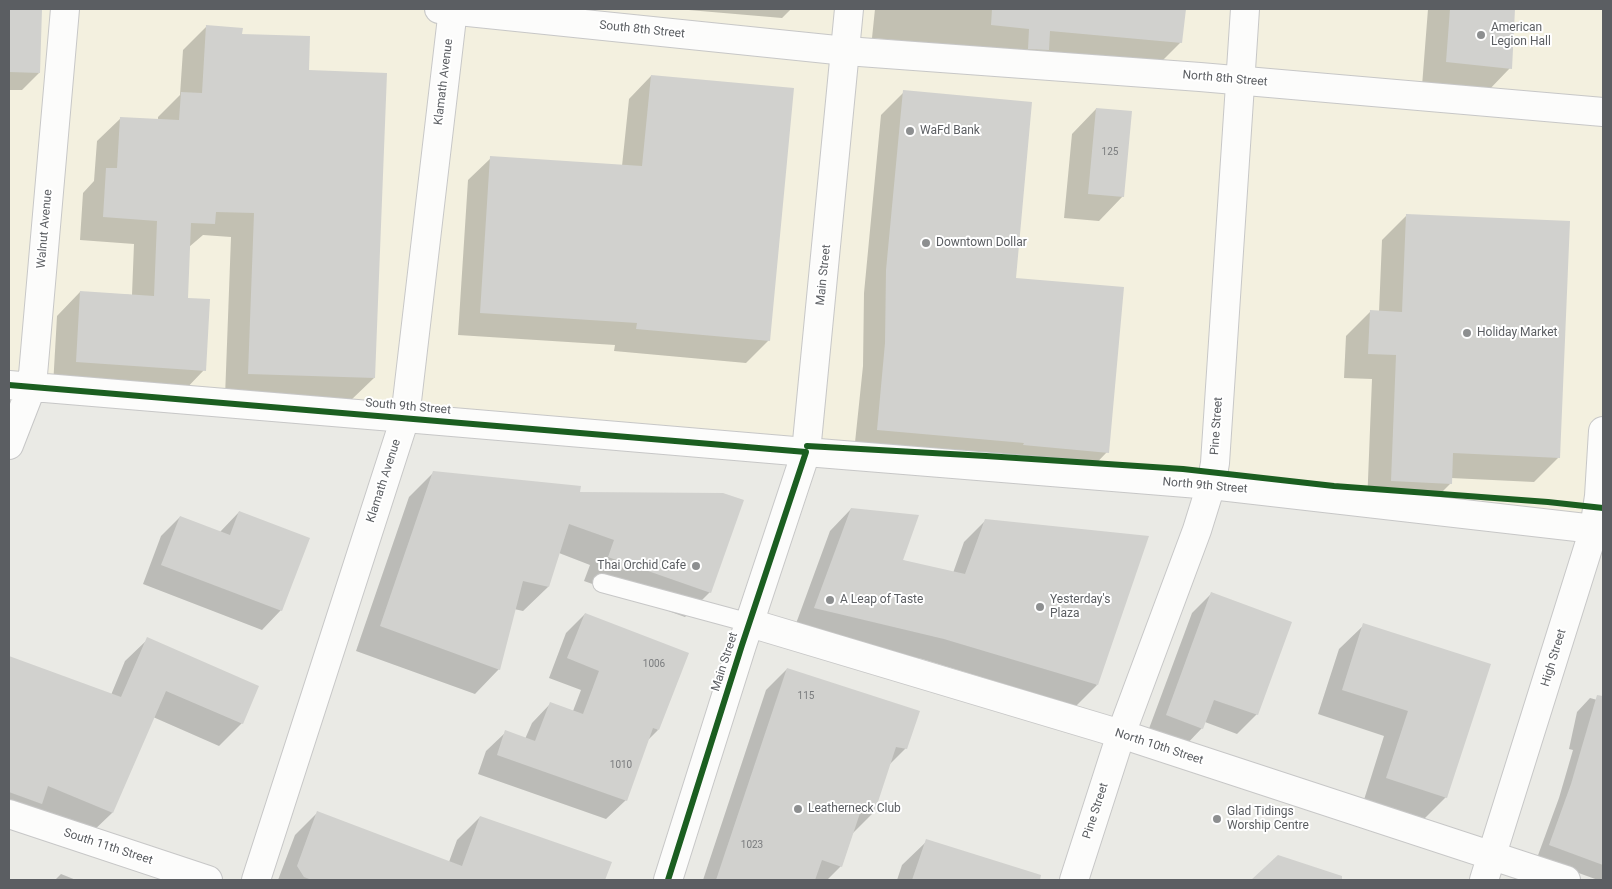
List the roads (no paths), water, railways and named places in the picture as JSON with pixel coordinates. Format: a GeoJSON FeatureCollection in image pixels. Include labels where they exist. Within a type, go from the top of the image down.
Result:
{"type":"FeatureCollection","features":[{"type":"Feature","properties":{"kind":"street","name":"Walnut Avenue"},"geometry":{"type":"LineString","coordinates":[[9,445],[20,386],[65,9]]}},
{"type":"Feature","properties":{"kind":"street","name":"South 8th Street"},"geometry":{"type":"LineString","coordinates":[[448,9],[846,51]]}},
{"type":"Feature","properties":{"kind":"street","name":"Klamath Avenue"},"geometry":{"type":"LineString","coordinates":[[256,880],[405,418],[448,9]]}},
{"type":"Feature","properties":{"kind":"street","name":"Main Street"},"geometry":{"type":"LineString","coordinates":[[668,880],[806,452],[849,9]]}},
{"type":"Feature","properties":{"kind":"street","name":"Pine Street"},"geometry":{"type":"LineString","coordinates":[[1074,880],[1121,734],[1197,530],[1211,485],[1215,453],[1245,9]]}},
{"type":"Feature","properties":{"kind":"street","name":"North 8th Street"},"geometry":{"type":"LineString","coordinates":[[846,51],[1240,80],[1603,112]]}},
{"type":"Feature","properties":{"kind":"street","name":"South 9th Street"},"geometry":{"type":"LineString","coordinates":[[20,386],[806,452]]}},
{"type":"Feature","properties":{"kind":"street","name":"High Street"},"geometry":{"type":"LineString","coordinates":[[1488,868],[1599,529],[1603,431]]}},
{"type":"Feature","properties":{"kind":"street","name":"North 9th Street"},"geometry":{"type":"LineString","coordinates":[[806,452],[1211,485],[1599,529]]}},
{"type":"Feature","properties":{"kind":"street","name":"North 10th Street"},"geometry":{"type":"LineString","coordinates":[[750,623],[1121,734],[1488,868],[1566,880]]}},
{"type":"Feature","properties":{"kind":"street","name":"South 11th Street"},"geometry":{"type":"LineString","coordinates":[[9,814],[208,880]]}},
{"type":"Feature","properties":{"kind":"lane"},"geometry":{"type":"LineString","coordinates":[[602,583],[750,623]]}},
{"type":"Feature","properties":{"kind":"place","name":"American Legion Hall"},"geometry":{"type":"Point","coordinates":[1481,35]}},
{"type":"Feature","properties":{"kind":"place","name":"WaFd Bank"},"geometry":{"type":"Point","coordinates":[910,131]}},
{"type":"Feature","properties":{"kind":"place","name":"Downtown Dollar"},"geometry":{"type":"Point","coordinates":[926,243]}},
{"type":"Feature","properties":{"kind":"place","name":"Holiday Market"},"geometry":{"type":"Point","coordinates":[1467,333]}},
{"type":"Feature","properties":{"kind":"place","name":"Thai Orchid Cafe"},"geometry":{"type":"Point","coordinates":[696,566]}},
{"type":"Feature","properties":{"kind":"place","name":"A Leap of Taste"},"geometry":{"type":"Point","coordinates":[830,600]}},
{"type":"Feature","properties":{"kind":"place","name":"Yesterday's Plaza"},"geometry":{"type":"Point","coordinates":[1040,607]}},
{"type":"Feature","properties":{"kind":"place","name":"Leatherneck Club"},"geometry":{"type":"Point","coordinates":[798,809]}},
{"type":"Feature","properties":{"kind":"place","name":"Glad Tidings Worship Centre"},"geometry":{"type":"Point","coordinates":[1217,819]}}]}
